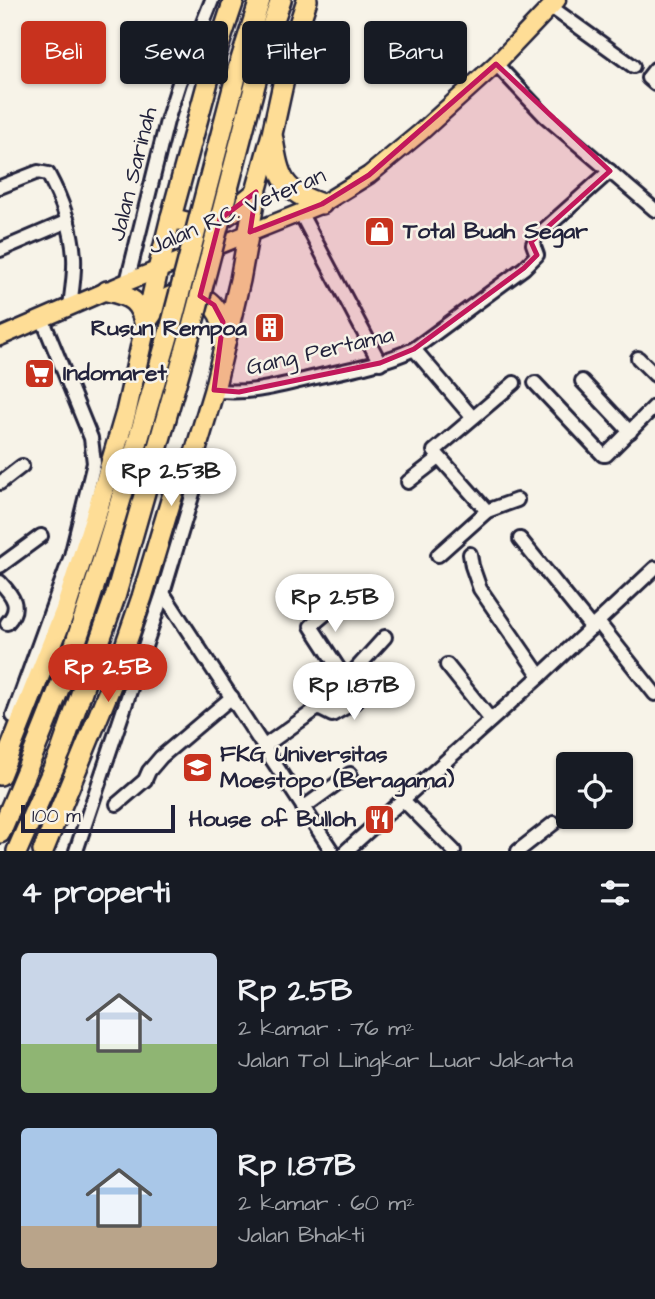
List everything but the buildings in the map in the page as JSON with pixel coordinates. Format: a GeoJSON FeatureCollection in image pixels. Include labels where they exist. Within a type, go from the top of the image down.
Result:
{"type":"FeatureCollection","features":[{"type":"Feature","properties":{"kind":"highway"},"geometry":{"type":"LineString","coordinates":[[0,775],[65,611],[97,511],[126,412],[171,217],[213,62],[234,0]]}},
{"type":"Feature","properties":{"kind":"highway"},"geometry":{"type":"LineString","coordinates":[[0,833],[40,740],[102,561],[171,326],[238,69],[260,0]]}},
{"type":"Feature","properties":{"kind":"highway"},"geometry":{"type":"LineString","coordinates":[[17,851],[61,751],[116,594],[192,327],[257,77],[281,0]]}},
{"type":"Feature","properties":{"kind":"highway"},"geometry":{"type":"LineString","coordinates":[[43,851],[114,678],[142,597],[178,477],[195,453],[214,390],[250,232],[256,192],[290,52],[307,0]]}},
{"type":"Feature","properties":{"kind":"highway"},"geometry":{"type":"LineString","coordinates":[[272,134],[278,169],[283,179],[292,191],[322,204]]}},
{"type":"Feature","properties":{"kind":"highway"},"geometry":{"type":"LineString","coordinates":[[171,217],[196,225],[207,224],[218,220],[256,192]]}},
{"type":"Feature","properties":{"kind":"highway"},"geometry":{"type":"LineString","coordinates":[[107,290],[133,300],[142,312],[146,324]]}},
{"type":"Feature","properties":{"kind":"highway"},"geometry":{"type":"LineString","coordinates":[[146,324],[158,307],[170,297],[187,292],[203,296],[214,305],[223,323],[225,341]]}},
{"type":"Feature","properties":{"kind":"main road","name":"Jalan RC. Veteran"},"geometry":{"type":"LineString","coordinates":[[0,337],[107,290],[322,204],[369,175],[421,132],[496,64],[554,4]]}},
{"type":"Feature","properties":{"kind":"street","name":"Jalan Sarinah"},"geometry":{"type":"LineString","coordinates":[[127,282],[167,121],[212,0]]}},
{"type":"Feature","properties":{"kind":"street"},"geometry":{"type":"LineString","coordinates":[[554,4],[632,66]]}},
{"type":"Feature","properties":{"kind":"street"},"geometry":{"type":"LineString","coordinates":[[496,64],[545,116],[655,210]]}},
{"type":"Feature","properties":{"kind":"street"},"geometry":{"type":"LineString","coordinates":[[655,69],[648,78],[655,84]]}},
{"type":"Feature","properties":{"kind":"street"},"geometry":{"type":"LineString","coordinates":[[0,187],[38,172],[48,174],[68,221],[74,258],[71,306]]}},
{"type":"Feature","properties":{"kind":"street","name":"Gang Pertama"},"geometry":{"type":"LineString","coordinates":[[214,390],[239,392],[258,389],[380,363],[414,349],[524,268],[537,255],[533,244],[536,237],[610,172]]}},
{"type":"Feature","properties":{"kind":"street"},"geometry":{"type":"LineString","coordinates":[[302,214],[380,363]]}},
{"type":"Feature","properties":{"kind":"street"},"geometry":{"type":"LineString","coordinates":[[0,250],[68,221]]}},
{"type":"Feature","properties":{"kind":"street"},"geometry":{"type":"LineString","coordinates":[[0,753],[71,556],[94,463],[91,438],[42,318]]}},
{"type":"Feature","properties":{"kind":"street"},"geometry":{"type":"LineString","coordinates":[[414,349],[472,417]]}},
{"type":"Feature","properties":{"kind":"street"},"geometry":{"type":"LineString","coordinates":[[638,358],[655,375]]}},
{"type":"Feature","properties":{"kind":"street"},"geometry":{"type":"LineString","coordinates":[[582,381],[630,432]]}},
{"type":"Feature","properties":{"kind":"street"},"geometry":{"type":"LineString","coordinates":[[487,511],[434,451],[514,383]]}},
{"type":"Feature","properties":{"kind":"street"},"geometry":{"type":"LineString","coordinates":[[535,383],[603,455],[655,407]]}},
{"type":"Feature","properties":{"kind":"street"},"geometry":{"type":"LineString","coordinates":[[76,851],[163,593],[196,483],[195,453]]}},
{"type":"Feature","properties":{"kind":"street"},"geometry":{"type":"LineString","coordinates":[[408,482],[439,458]]}},
{"type":"Feature","properties":{"kind":"street"},"geometry":{"type":"LineString","coordinates":[[0,483],[22,466]]}},
{"type":"Feature","properties":{"kind":"street"},"geometry":{"type":"LineString","coordinates":[[438,555],[487,511],[517,500]]}},
{"type":"Feature","properties":{"kind":"street"},"geometry":{"type":"LineString","coordinates":[[0,566],[41,536]]}},
{"type":"Feature","properties":{"kind":"street"},"geometry":{"type":"LineString","coordinates":[[520,539],[655,694]]}},
{"type":"Feature","properties":{"kind":"street"},"geometry":{"type":"LineString","coordinates":[[470,554],[480,589],[540,676]]}},
{"type":"Feature","properties":{"kind":"street"},"geometry":{"type":"LineString","coordinates":[[346,851],[595,625],[652,577]]}},
{"type":"Feature","properties":{"kind":"street"},"geometry":{"type":"LineString","coordinates":[[0,582],[14,600],[16,609],[7,623]]}},
{"type":"Feature","properties":{"kind":"street"},"geometry":{"type":"LineString","coordinates":[[163,593],[332,851]]}},
{"type":"Feature","properties":{"kind":"street"},"geometry":{"type":"LineString","coordinates":[[263,747],[318,708],[332,715],[355,702],[357,696],[311,626],[351,593]]}},
{"type":"Feature","properties":{"kind":"street"},"geometry":{"type":"LineString","coordinates":[[346,680],[385,637]]}},
{"type":"Feature","properties":{"kind":"street"},"geometry":{"type":"LineString","coordinates":[[447,665],[491,720]]}},
{"type":"Feature","properties":{"kind":"street"},"geometry":{"type":"LineString","coordinates":[[117,804],[145,780],[149,771],[170,749],[232,698]]}},
{"type":"Feature","properties":{"kind":"street"},"geometry":{"type":"LineString","coordinates":[[303,808],[350,774]]}},
{"type":"Feature","properties":{"kind":"street"},"geometry":{"type":"LineString","coordinates":[[404,800],[454,851]]}},
{"type":"Feature","properties":{"kind":"street"},"geometry":{"type":"LineString","coordinates":[[518,851],[554,823]]}},
{"type":"Feature","properties":{"kind":"highlighted area"},"geometry":{"type":"Polygon","coordinates":[[[496,64],[610,171],[531,242],[537,255],[524,268],[414,349],[380,363],[239,392],[214,390],[223,322],[214,305],[200,296],[220,219],[256,192],[250,232],[322,204],[369,175],[496,64]]]}},
{"type":"Feature","properties":{"kind":"place","name":"Total Buah Segar"},"geometry":{"type":"Point","coordinates":[380,231]}},
{"type":"Feature","properties":{"kind":"place","name":"Rusun Rempoa"},"geometry":{"type":"Point","coordinates":[270,328]}},
{"type":"Feature","properties":{"kind":"place","name":"Indomaret"},"geometry":{"type":"Point","coordinates":[40,373]}},
{"type":"Feature","properties":{"kind":"place","name":"FKG Universitas Moestopo (Beragama)"},"geometry":{"type":"Point","coordinates":[197,767]}},
{"type":"Feature","properties":{"kind":"place","name":"House of Bulloh"},"geometry":{"type":"Point","coordinates":[379,819]}}]}
